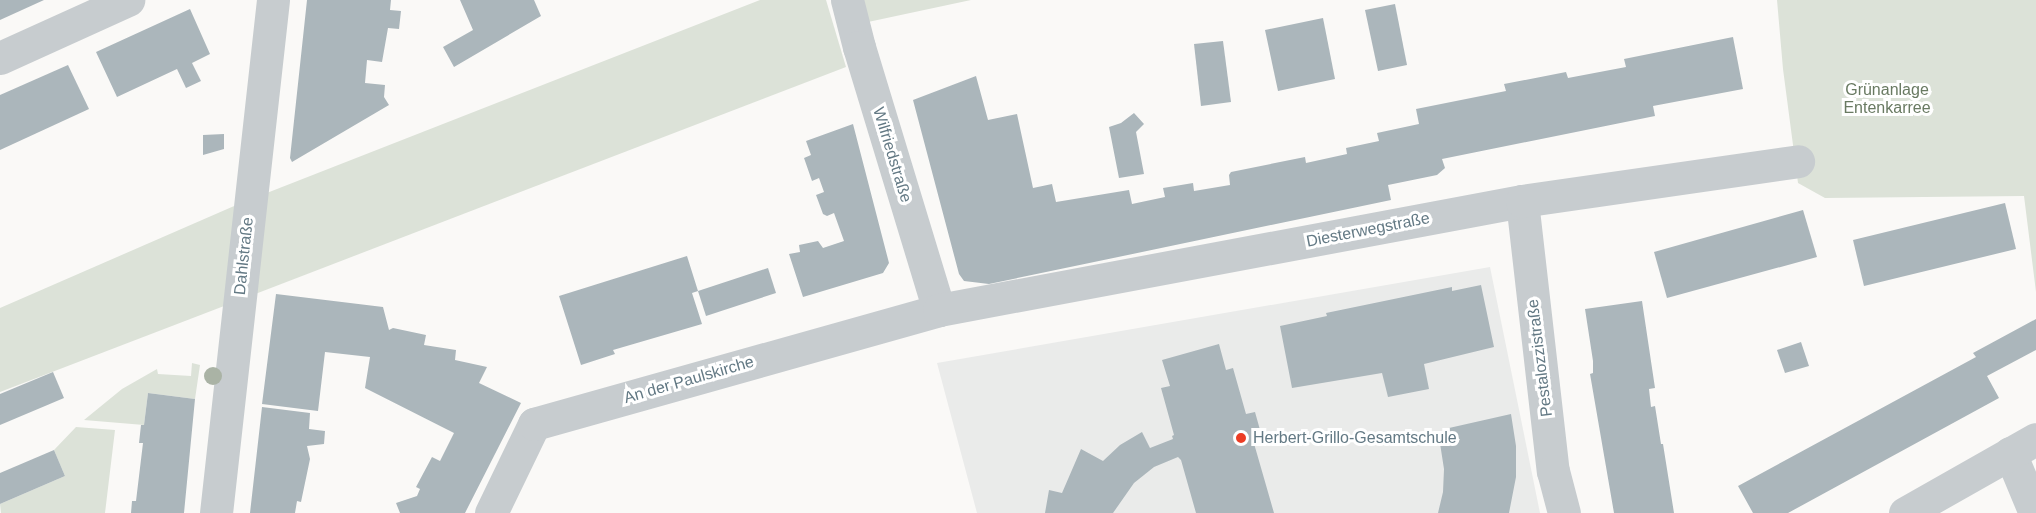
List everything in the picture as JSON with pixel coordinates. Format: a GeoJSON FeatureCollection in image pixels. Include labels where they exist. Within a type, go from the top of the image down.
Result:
{"type":"FeatureCollection","features":[{"type":"Feature","properties":{"kind":"street"},"geometry":{"type":"LineString","coordinates":[[0,58],[128,0]]}},
{"type":"Feature","properties":{"kind":"street","name":"Dahlstraße"},"geometry":{"type":"LineString","coordinates":[[216,513],[273,0]]}},
{"type":"Feature","properties":{"kind":"street","name":"Wilfriedstraße"},"geometry":{"type":"LineString","coordinates":[[848,0],[859,47],[939,310]]}},
{"type":"Feature","properties":{"kind":"street","name":"Diesterwegstraße"},"geometry":{"type":"LineString","coordinates":[[939,310],[1522,201],[1798,161]]}},
{"type":"Feature","properties":{"kind":"street","name":"Pestalozzistraße"},"geometry":{"type":"LineString","coordinates":[[1522,201],[1553,471],[1564,513]]}},
{"type":"Feature","properties":{"kind":"street","name":"An der Paulskirche"},"geometry":{"type":"LineString","coordinates":[[491,513],[534,424],[939,310]]}},
{"type":"Feature","properties":{"kind":"street"},"geometry":{"type":"LineString","coordinates":[[1905,513],[2023,446],[2035,513]]}},
{"type":"Feature","properties":{"kind":"shaded area","name":"Herbert-Grillo-Gesamtschule"},"geometry":{"type":"Polygon","coordinates":[[[1490,267],[1540,513],[977,513],[937,363],[1490,267]]]}},
{"type":"Feature","properties":{"kind":"green space"},"geometry":{"type":"Polygon","coordinates":[[[760,0],[826,0],[846,67],[0,392],[0,308],[241,203],[760,0]]]}},
{"type":"Feature","properties":{"kind":"green space"},"geometry":{"type":"Polygon","coordinates":[[[862,0],[971,0],[868,22],[862,0]]]}},
{"type":"Feature","properties":{"kind":"green space","name":"Grünanlage Entenkarree"},"geometry":{"type":"Polygon","coordinates":[[[1777,0],[2036,0],[2036,292],[2024,196],[1825,198],[1798,183],[1783,69],[1777,0]]]}},
{"type":"Feature","properties":{"kind":"green space"},"geometry":{"type":"Polygon","coordinates":[[[192,363],[200,365],[195,399],[148,393],[144,425],[84,420],[122,389],[157,369],[158,374],[191,376],[192,363]]]}},
{"type":"Feature","properties":{"kind":"green space"},"geometry":{"type":"Polygon","coordinates":[[[76,427],[115,430],[105,513],[1,513],[0,504],[65,476],[54,450],[76,427]]]}},
{"type":"Feature","properties":{"kind":"building"},"geometry":{"type":"Polygon","coordinates":[[[0,0],[44,0],[0,20],[0,0]]]}},
{"type":"Feature","properties":{"kind":"building"},"geometry":{"type":"Polygon","coordinates":[[[307,0],[391,0],[390,10],[401,11],[399,29],[388,28],[382,62],[367,60],[365,83],[385,85],[384,97],[389,105],[292,162],[290,158],[307,0]]]}},
{"type":"Feature","properties":{"kind":"building"},"geometry":{"type":"Polygon","coordinates":[[[460,0],[534,0],[541,16],[454,67],[443,47],[473,30],[460,0]]]}},
{"type":"Feature","properties":{"kind":"building"},"geometry":{"type":"Polygon","coordinates":[[[1395,4],[1407,65],[1378,71],[1365,10],[1395,4]]]}},
{"type":"Feature","properties":{"kind":"building"},"geometry":{"type":"Polygon","coordinates":[[[190,9],[210,54],[192,63],[201,81],[186,88],[177,69],[117,97],[96,52],[190,9]]]}},
{"type":"Feature","properties":{"kind":"building"},"geometry":{"type":"Polygon","coordinates":[[[1323,18],[1335,79],[1278,91],[1265,30],[1323,18]]]}},
{"type":"Feature","properties":{"kind":"building"},"geometry":{"type":"Polygon","coordinates":[[[1733,37],[1743,89],[1653,106],[1655,116],[1442,159],[1445,168],[1437,175],[1388,185],[1391,200],[989,284],[964,281],[959,274],[913,100],[976,76],[988,120],[1017,114],[1033,188],[1052,184],[1056,202],[1129,190],[1132,204],[1165,197],[1163,188],[1193,183],[1194,191],[1230,185],[1231,172],[1305,157],[1306,163],[1347,154],[1346,148],[1379,141],[1377,133],[1419,124],[1416,109],[1506,91],[1504,84],[1566,72],[1568,78],[1626,67],[1624,59],[1733,37]]]}},
{"type":"Feature","properties":{"kind":"building"},"geometry":{"type":"Polygon","coordinates":[[[1223,41],[1231,102],[1201,106],[1194,44],[1223,41]]]}},
{"type":"Feature","properties":{"kind":"building"},"geometry":{"type":"Polygon","coordinates":[[[68,65],[89,109],[0,150],[0,95],[68,65]]]}},
{"type":"Feature","properties":{"kind":"building"},"geometry":{"type":"Polygon","coordinates":[[[1134,113],[1144,124],[1136,132],[1144,174],[1119,178],[1109,127],[1121,123],[1134,113]]]}},
{"type":"Feature","properties":{"kind":"building"},"geometry":{"type":"Polygon","coordinates":[[[853,124],[889,263],[883,273],[803,297],[789,254],[800,252],[799,245],[818,241],[823,248],[844,241],[834,213],[827,216],[823,214],[816,195],[824,192],[819,178],[812,181],[804,158],[811,155],[806,141],[853,124]]]}},
{"type":"Feature","properties":{"kind":"building"},"geometry":{"type":"Polygon","coordinates":[[[224,134],[224,149],[203,155],[203,135],[224,134]]]}},
{"type":"Feature","properties":{"kind":"building"},"geometry":{"type":"Polygon","coordinates":[[[2005,203],[2016,249],[1864,286],[1853,240],[2005,203]]]}},
{"type":"Feature","properties":{"kind":"building"},"geometry":{"type":"Polygon","coordinates":[[[1803,210],[1817,257],[1667,298],[1654,252],[1803,210]]]}},
{"type":"Feature","properties":{"kind":"building"},"geometry":{"type":"Polygon","coordinates":[[[687,256],[698,291],[692,293],[702,324],[613,350],[615,354],[581,365],[559,296],[687,256]]]}},
{"type":"Feature","properties":{"kind":"building"},"geometry":{"type":"Polygon","coordinates":[[[768,268],[776,293],[706,316],[698,291],[768,268]]]}},
{"type":"Feature","properties":{"kind":"building"},"geometry":{"type":"Polygon","coordinates":[[[1481,285],[1494,347],[1424,364],[1429,389],[1388,397],[1382,373],[1292,388],[1280,326],[1327,316],[1326,313],[1452,287],[1452,291],[1481,285]]]}},
{"type":"Feature","properties":{"kind":"building"},"geometry":{"type":"Polygon","coordinates":[[[276,294],[383,307],[389,330],[393,328],[426,335],[424,345],[456,350],[455,360],[487,367],[479,383],[521,403],[465,513],[400,513],[396,503],[417,496],[420,489],[416,487],[432,457],[440,461],[454,433],[365,388],[370,357],[325,352],[318,411],[262,404],[276,294]]]}},
{"type":"Feature","properties":{"kind":"building"},"geometry":{"type":"Polygon","coordinates":[[[1642,301],[1655,388],[1649,389],[1651,407],[1655,406],[1674,513],[1614,513],[1590,374],[1593,373],[1593,361],[1585,309],[1642,301]]]}},
{"type":"Feature","properties":{"kind":"building"},"geometry":{"type":"Polygon","coordinates":[[[2036,319],[2036,350],[1987,376],[1999,398],[1788,513],[1753,513],[1738,486],[1976,357],[1973,353],[2036,319]]]}},
{"type":"Feature","properties":{"kind":"building"},"geometry":{"type":"Polygon","coordinates":[[[1801,342],[1809,366],[1785,373],[1777,350],[1801,342]]]}},
{"type":"Feature","properties":{"kind":"building"},"geometry":{"type":"Polygon","coordinates":[[[1219,344],[1226,370],[1233,368],[1246,414],[1255,412],[1262,437],[1253,440],[1274,513],[1196,513],[1181,460],[1178,457],[1154,467],[1134,483],[1113,513],[1045,513],[1049,490],[1062,493],[1081,449],[1103,461],[1120,445],[1142,432],[1150,448],[1173,439],[1174,435],[1161,388],[1170,386],[1162,360],[1219,344]]]}},
{"type":"Feature","properties":{"kind":"building"},"geometry":{"type":"Polygon","coordinates":[[[53,372],[64,398],[0,425],[0,394],[53,372]]]}},
{"type":"Feature","properties":{"kind":"building"},"geometry":{"type":"Polygon","coordinates":[[[148,393],[195,399],[184,513],[131,513],[132,501],[136,501],[143,443],[139,443],[141,425],[144,425],[148,393]]]}},
{"type":"Feature","properties":{"kind":"building"},"geometry":{"type":"Polygon","coordinates":[[[262,407],[310,413],[309,429],[325,431],[324,444],[307,446],[310,459],[301,502],[297,501],[295,513],[250,513],[262,407]]]}},
{"type":"Feature","properties":{"kind":"building"},"geometry":{"type":"Polygon","coordinates":[[[1511,414],[1516,446],[1516,477],[1509,513],[1438,513],[1443,492],[1444,469],[1439,437],[1451,434],[1449,428],[1511,414]]]}},
{"type":"Feature","properties":{"kind":"building"},"geometry":{"type":"Polygon","coordinates":[[[54,450],[65,476],[0,504],[0,473],[54,450]]]}},
{"type":"Feature","properties":{"kind":"place","name":"Herbert-Grillo-Gesamtschule"},"geometry":{"type":"Point","coordinates":[1241,438]}}]}
